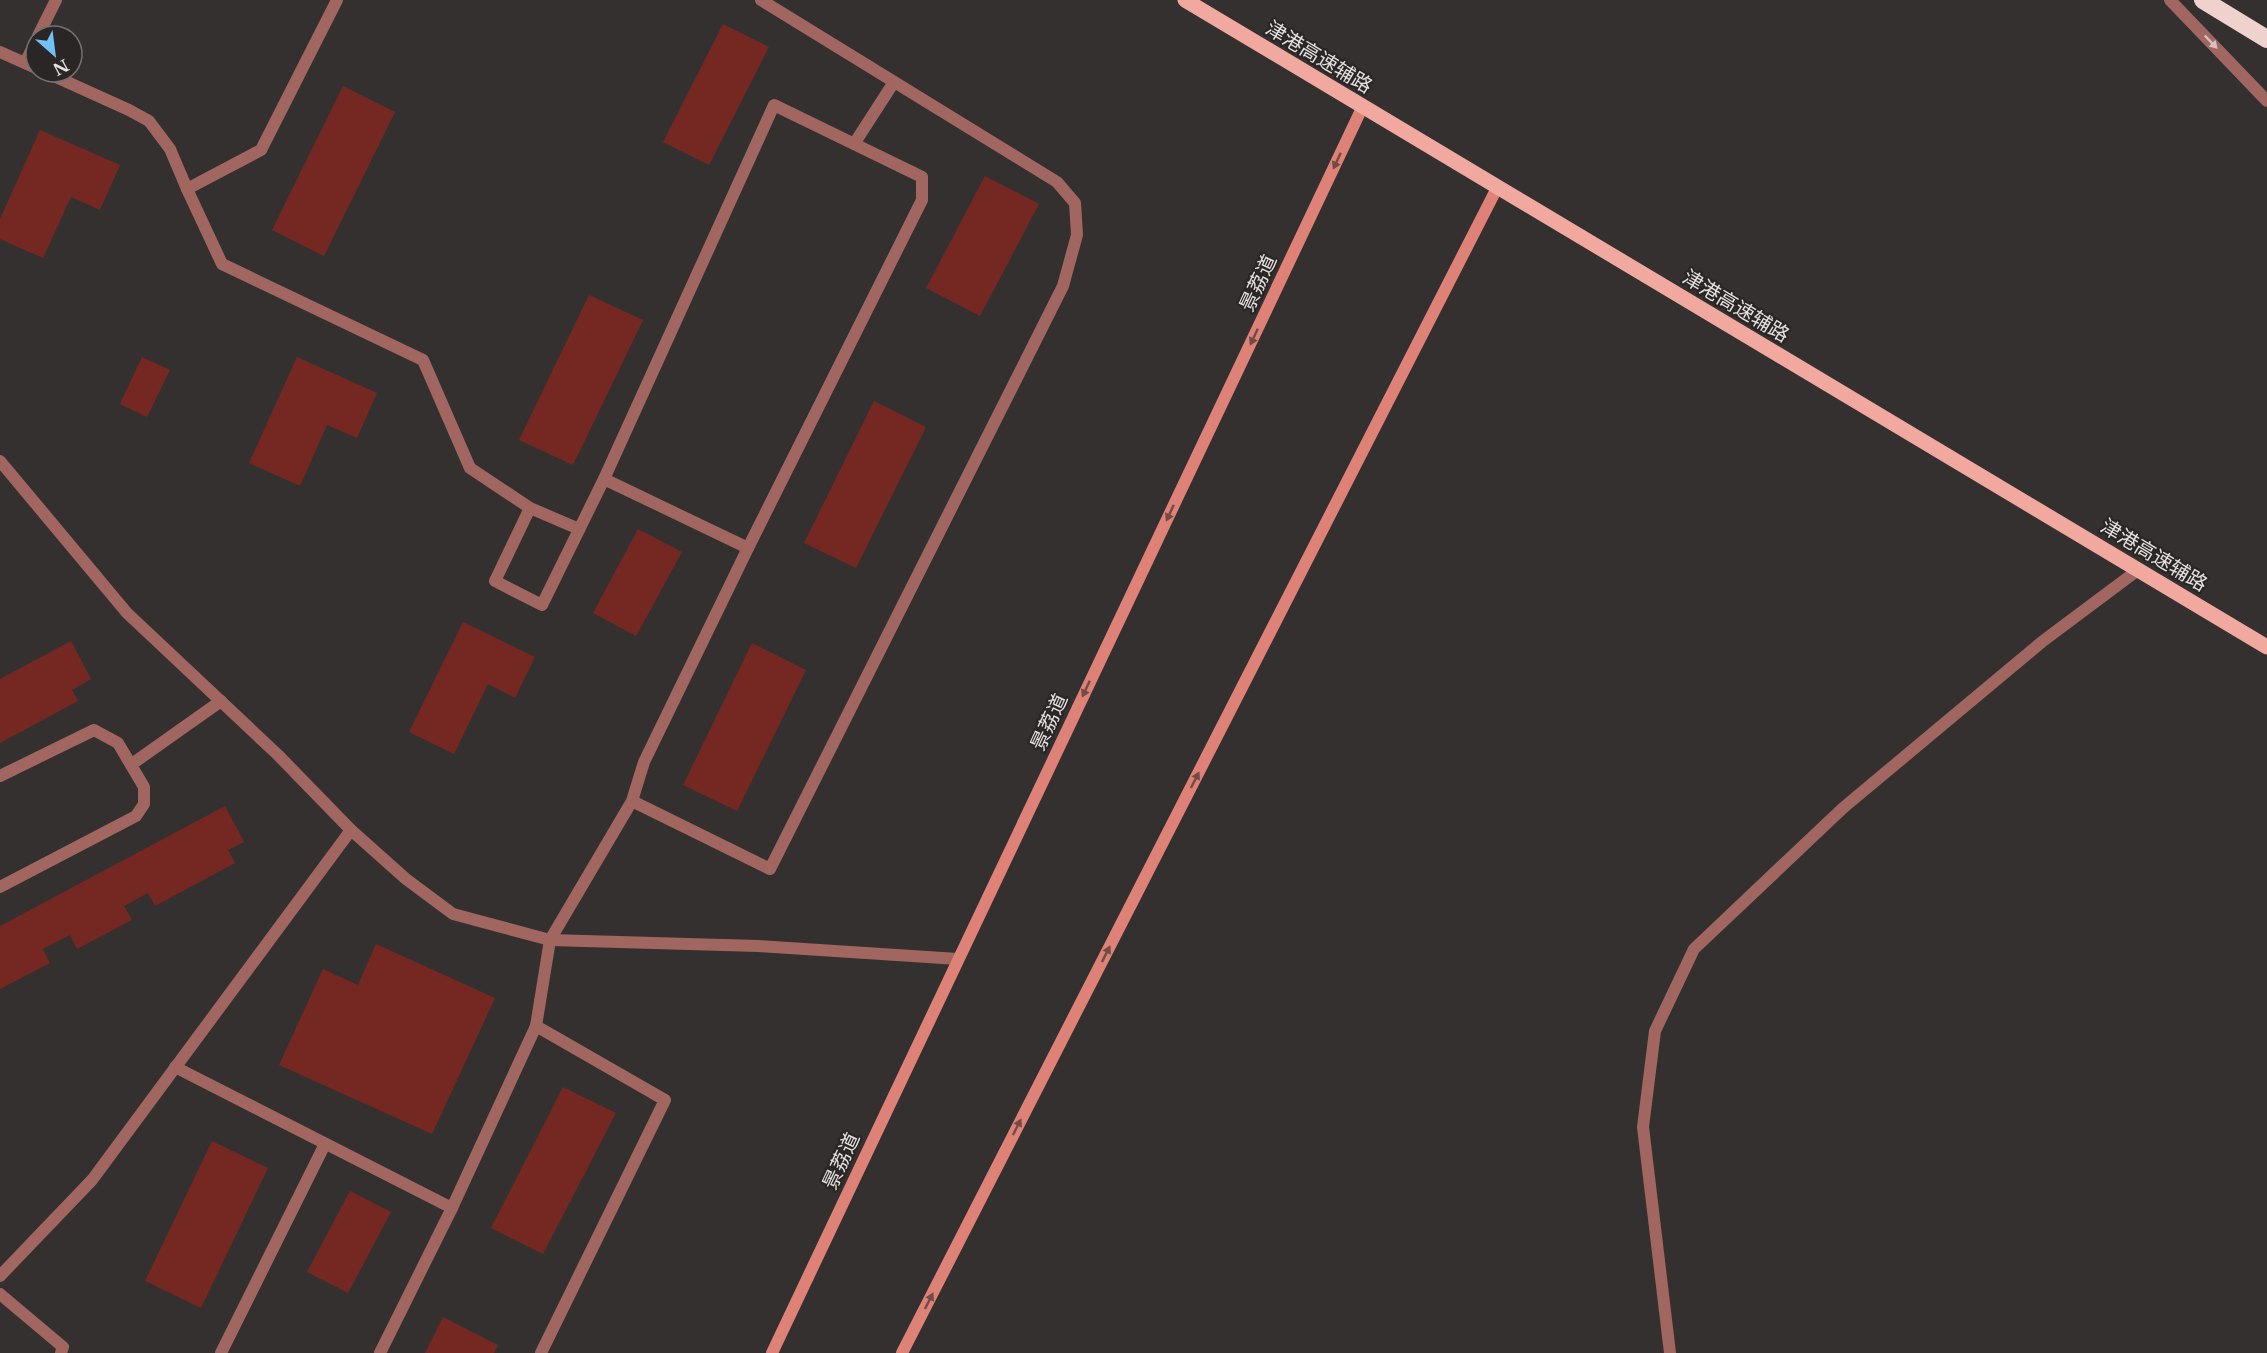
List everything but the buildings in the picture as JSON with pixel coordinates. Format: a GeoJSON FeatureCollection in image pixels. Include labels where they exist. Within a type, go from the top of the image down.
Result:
{"type":"FeatureCollection","features":[{"type":"Feature","properties":{"kind":"highway"},"geometry":{"type":"LineString","coordinates":[[2203,0],[2267,39]]}},
{"type":"Feature","properties":{"kind":"main road","name":"津港高速辅路"},"geometry":{"type":"LineString","coordinates":[[1185,0],[1362,108],[2267,647]]}},
{"type":"Feature","properties":{"kind":"main road","name":"景荔道"},"geometry":{"type":"LineString","coordinates":[[772,1353],[1362,108]]}},
{"type":"Feature","properties":{"kind":"main road"},"geometry":{"type":"LineString","coordinates":[[902,1353],[1497,188]]}},
{"type":"Feature","properties":{"kind":"street"},"geometry":{"type":"LineString","coordinates":[[44,24],[56,0]]}},
{"type":"Feature","properties":{"kind":"street"},"geometry":{"type":"LineString","coordinates":[[187,189],[261,150],[337,0]]}},
{"type":"Feature","properties":{"kind":"street"},"geometry":{"type":"LineString","coordinates":[[632,801],[770,869],[1063,286],[1077,234],[1075,203],[1057,182],[761,0]]}},
{"type":"Feature","properties":{"kind":"street"},"geometry":{"type":"LineString","coordinates":[[2170,0],[2267,101]]}},
{"type":"Feature","properties":{"kind":"street"},"geometry":{"type":"LineString","coordinates":[[0,52],[24,63]]}},
{"type":"Feature","properties":{"kind":"street"},"geometry":{"type":"LineString","coordinates":[[854,144],[894,82]]}},
{"type":"Feature","properties":{"kind":"street"},"geometry":{"type":"LineString","coordinates":[[72,84],[149,121],[170,149],[222,264],[423,360],[470,468],[530,508],[579,529]]}},
{"type":"Feature","properties":{"kind":"street"},"geometry":{"type":"LineString","coordinates":[[380,1353],[452,1208],[536,1026],[549,940],[632,801],[644,762],[922,200],[922,177],[774,105],[603,479],[542,605],[495,581],[530,508]]}},
{"type":"Feature","properties":{"kind":"street"},"geometry":{"type":"LineString","coordinates":[[0,461],[127,613],[221,701],[351,830],[406,879],[453,914],[549,940],[758,946],[958,959]]}},
{"type":"Feature","properties":{"kind":"street"},"geometry":{"type":"LineString","coordinates":[[603,479],[748,548]]}},
{"type":"Feature","properties":{"kind":"street"},"geometry":{"type":"LineString","coordinates":[[1670,1353],[1643,1126],[1654,1030],[1694,949],[1843,808],[2043,641],[2138,570]]}},
{"type":"Feature","properties":{"kind":"street"},"geometry":{"type":"LineString","coordinates":[[132,764],[221,701]]}},
{"type":"Feature","properties":{"kind":"street"},"geometry":{"type":"LineString","coordinates":[[0,776],[94,730],[118,743],[144,787],[144,804],[136,816],[0,888]]}},
{"type":"Feature","properties":{"kind":"street"},"geometry":{"type":"LineString","coordinates":[[0,1276],[92,1180],[351,830]]}},
{"type":"Feature","properties":{"kind":"street"},"geometry":{"type":"LineString","coordinates":[[536,1026],[665,1100],[542,1353]]}},
{"type":"Feature","properties":{"kind":"street"},"geometry":{"type":"LineString","coordinates":[[175,1068],[452,1208]]}},
{"type":"Feature","properties":{"kind":"street"},"geometry":{"type":"LineString","coordinates":[[220,1353],[325,1144]]}},
{"type":"Feature","properties":{"kind":"street"},"geometry":{"type":"LineString","coordinates":[[0,1294],[63,1347],[61,1353]]}}]}
